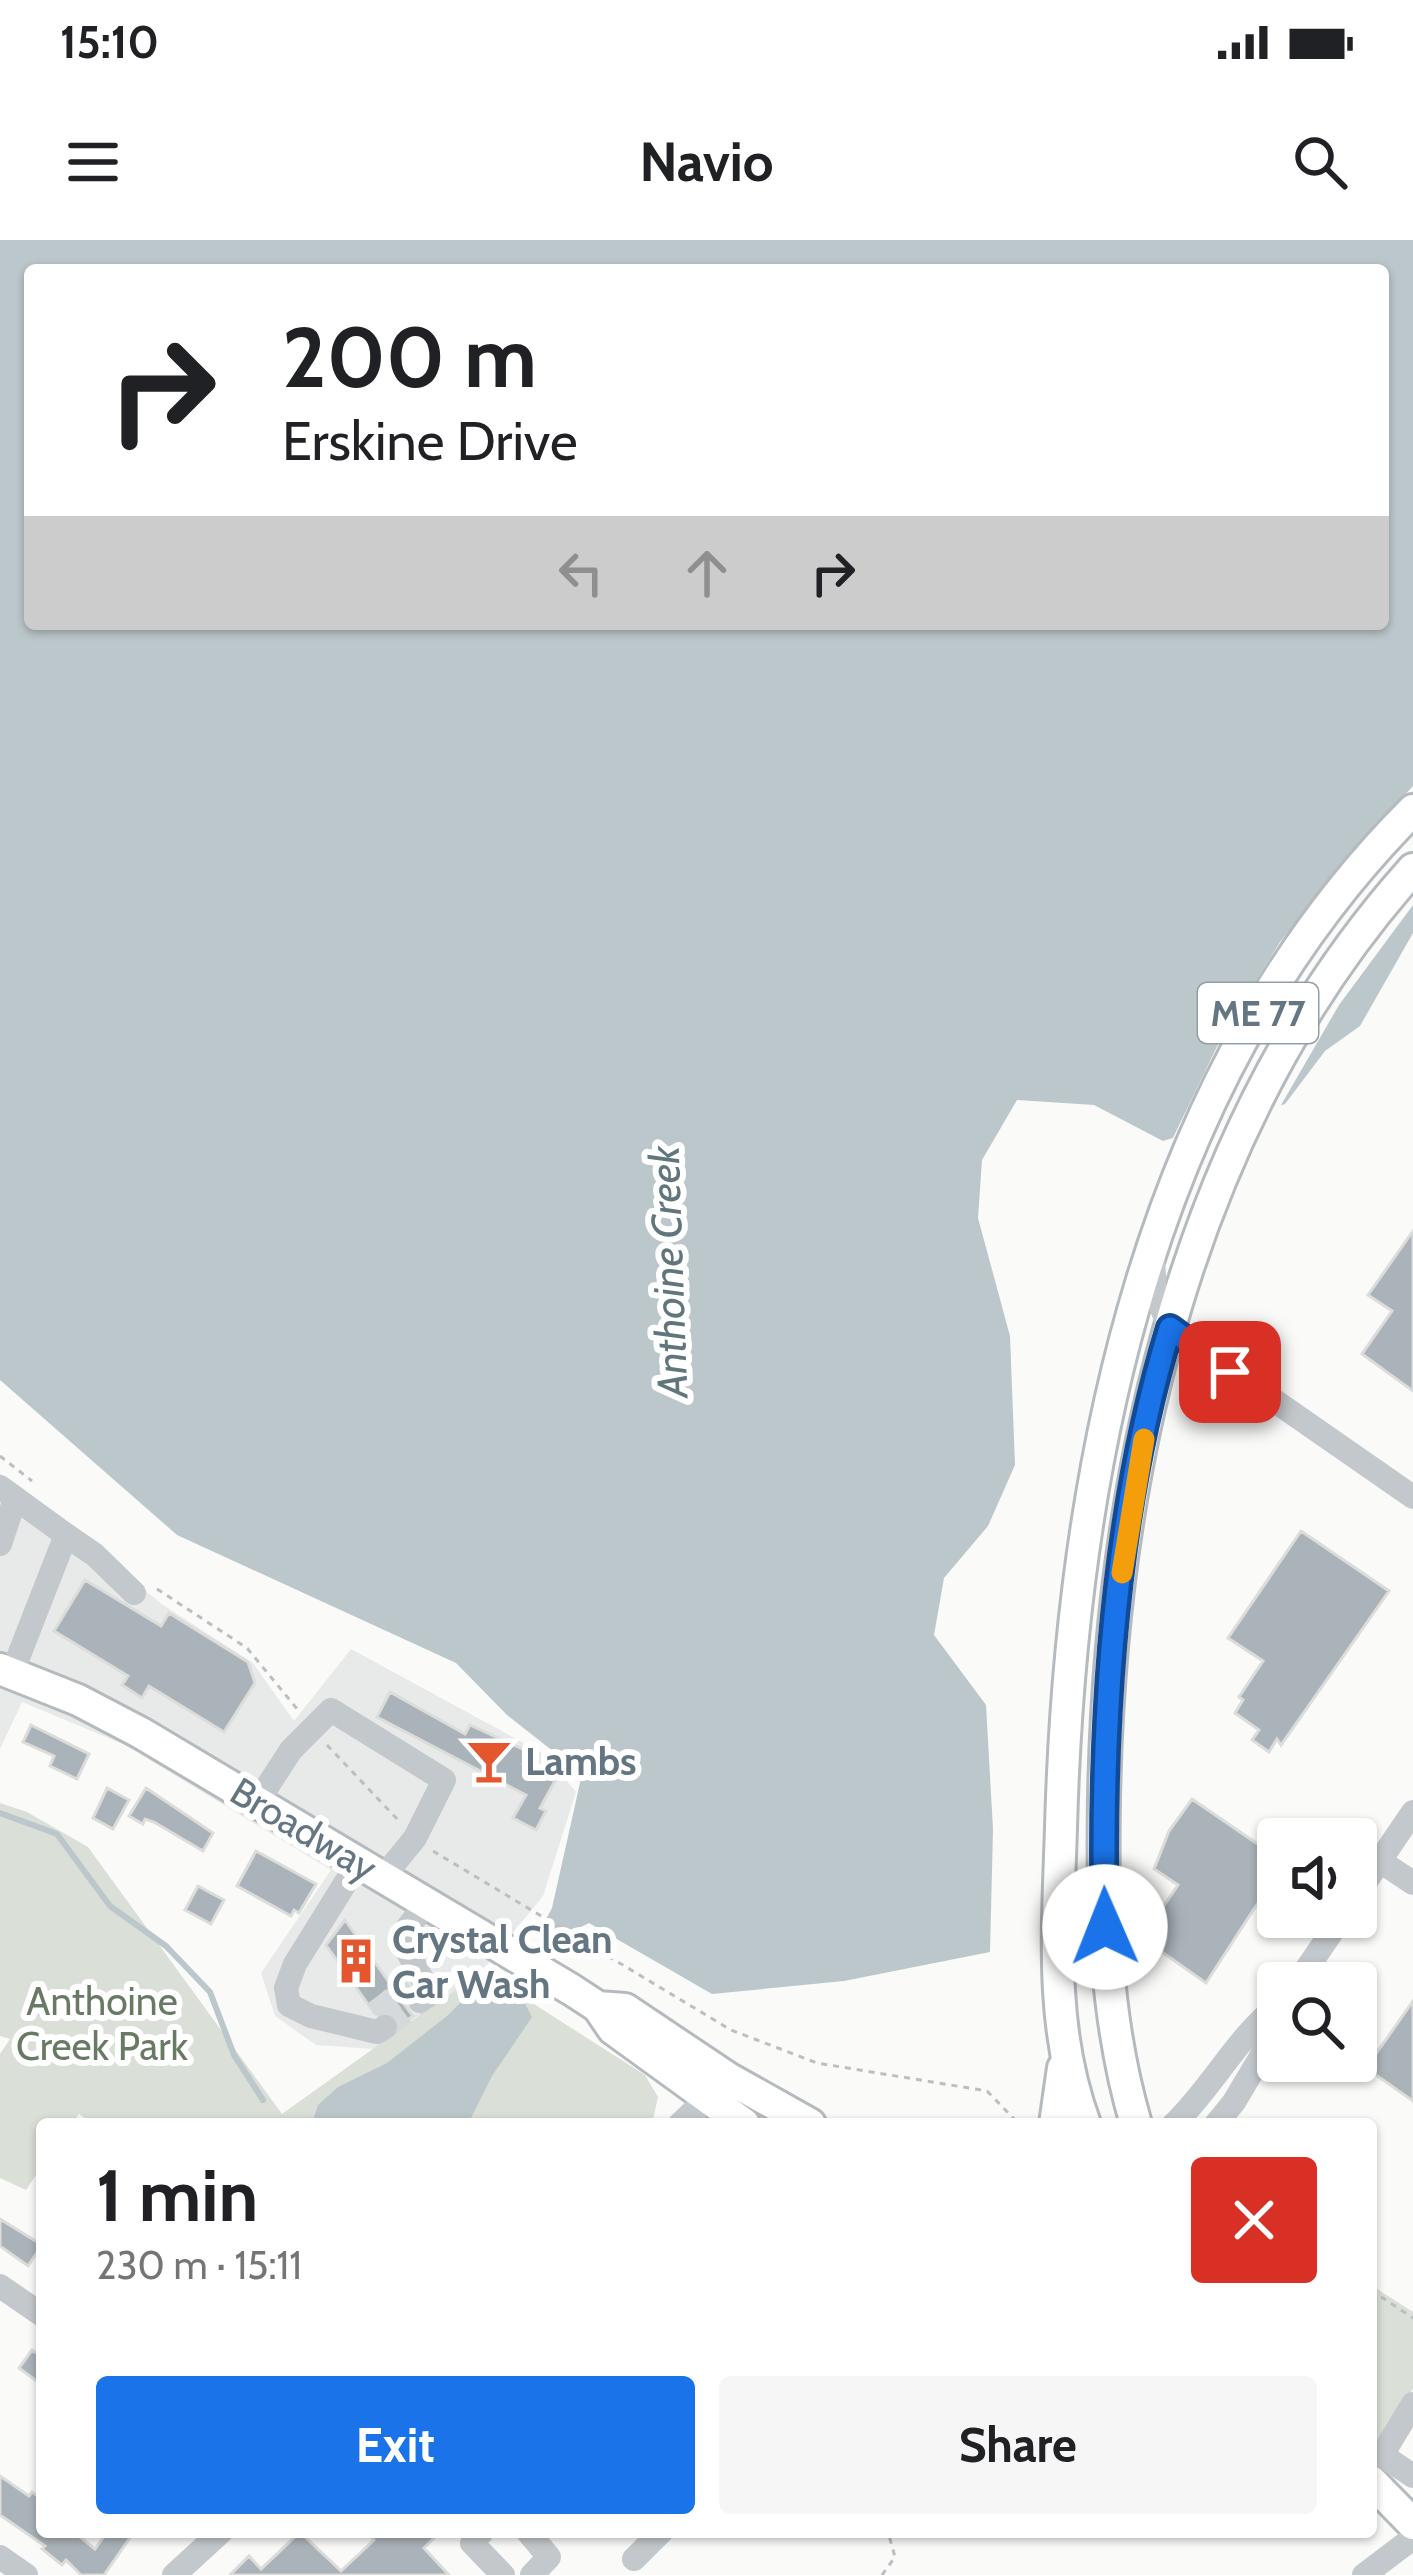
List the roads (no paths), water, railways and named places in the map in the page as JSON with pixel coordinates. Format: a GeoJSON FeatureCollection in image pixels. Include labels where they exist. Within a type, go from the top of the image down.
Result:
{"type":"FeatureCollection","features":[{"type":"Feature","properties":{"kind":"main road","name":"ME 77"},"geometry":{"type":"LineString","coordinates":[[1083,2118],[1065,2056],[1056,1932],[1070,1649],[1098,1460],[1116,1375],[1152,1246],[1202,1120],[1263,1004],[1312,927],[1413,810]]}},
{"type":"Feature","properties":{"kind":"main road","name":"ME 77"},"geometry":{"type":"LineString","coordinates":[[1134,2118],[1120,2064],[1109,1986],[1104,1767],[1115,1622],[1149,1411],[1189,1262],[1227,1165],[1283,1053],[1333,972],[1413,869]]}},
{"type":"Feature","properties":{"kind":"main road","name":"Broadway"},"geometry":{"type":"LineString","coordinates":[[6,1671],[78,1700],[258,1802],[598,2007],[613,2030],[718,2088],[795,2118]]}},
{"type":"Feature","properties":{"kind":"main road"},"geometry":{"type":"LineString","coordinates":[[1056,2118],[1065,2056]]}},
{"type":"Feature","properties":{"kind":"main road","name":"Broadway"},"geometry":{"type":"LineString","coordinates":[[718,2088],[740,2118]]}},
{"type":"Feature","properties":{"kind":"main road"},"geometry":{"type":"LineString","coordinates":[[1377,2471],[1413,2530]]}},
{"type":"Feature","properties":{"kind":"main road"},"geometry":{"type":"LineString","coordinates":[[1377,2519],[1413,2530]]}},
{"type":"Feature","properties":{"kind":"street"},"geometry":{"type":"LineString","coordinates":[[1152,1246],[1155,1292],[1170,1328],[1413,1497]]}},
{"type":"Feature","properties":{"kind":"street"},"geometry":{"type":"LineString","coordinates":[[0,1544],[8,1493],[95,1555],[134,1593]]}},
{"type":"Feature","properties":{"kind":"street"},"geometry":{"type":"LineString","coordinates":[[6,1671],[66,1535]]}},
{"type":"Feature","properties":{"kind":"street"},"geometry":{"type":"LineString","coordinates":[[258,1802],[291,1750],[331,1710],[444,1780],[415,1838],[371,1869],[295,1964],[286,1988],[289,2005],[311,2016],[372,2022]]}},
{"type":"Feature","properties":{"kind":"street"},"geometry":{"type":"LineString","coordinates":[[1377,1865],[1413,1812]]}},
{"type":"Feature","properties":{"kind":"street"},"geometry":{"type":"LineString","coordinates":[[1380,1861],[1413,1883]]}},
{"type":"Feature","properties":{"kind":"street"},"geometry":{"type":"LineString","coordinates":[[417,1988],[400,1937],[427,1903]]}},
{"type":"Feature","properties":{"kind":"street"},"geometry":{"type":"LineString","coordinates":[[1181,2118],[1257,2025]]}},
{"type":"Feature","properties":{"kind":"street"},"geometry":{"type":"LineString","coordinates":[[1221,2118],[1257,2063]]}},
{"type":"Feature","properties":{"kind":"street"},"geometry":{"type":"LineString","coordinates":[[686,2118],[718,2088]]}},
{"type":"Feature","properties":{"kind":"street"},"geometry":{"type":"LineString","coordinates":[[0,2286],[36,2311]]}},
{"type":"Feature","properties":{"kind":"street"},"geometry":{"type":"LineString","coordinates":[[1377,2465],[1413,2404]]}},
{"type":"Feature","properties":{"kind":"street"},"geometry":{"type":"LineString","coordinates":[[1377,2468],[1413,2476]]}},
{"type":"Feature","properties":{"kind":"street"},"geometry":{"type":"LineString","coordinates":[[1364,2575],[1413,2530]]}},
{"type":"Feature","properties":{"kind":"street"},"geometry":{"type":"LineString","coordinates":[[174,2575],[214,2538]]}},
{"type":"Feature","properties":{"kind":"street"},"geometry":{"type":"LineString","coordinates":[[477,2538],[472,2543],[503,2575]]}},
{"type":"Feature","properties":{"kind":"street"},"geometry":{"type":"LineString","coordinates":[[532,2575],[549,2558],[533,2538]]}},
{"type":"Feature","properties":{"kind":"street"},"geometry":{"type":"LineString","coordinates":[[634,2559],[656,2538]]}},
{"type":"Feature","properties":{"kind":"street"},"geometry":{"type":"LineString","coordinates":[[0,2557],[26,2575]]}},
{"type":"Feature","properties":{"kind":"water"},"geometry":{"type":"Polygon","coordinates":[[[0,240],[1413,240],[1413,933],[1360,1026],[1325,1051],[1285,1104],[1163,1141],[1094,1105],[1017,1100],[982,1160],[978,1218],[1010,1336],[1015,1465],[988,1526],[944,1578],[934,1635],[986,1705],[993,1829],[990,1952],[844,1981],[712,1994],[589,1923],[575,1930],[561,1949],[538,1934],[552,1908],[582,1774],[507,1715],[456,1663],[177,1535],[0,1380],[0,240]]]}},
{"type":"Feature","properties":{"kind":"water"},"geometry":{"type":"Polygon","coordinates":[[[479,1984],[522,1998],[532,2017],[492,2076],[471,2118],[314,2118],[318,2105],[338,2087],[387,2063],[479,1984]]]}},
{"type":"Feature","properties":{"kind":"waterway","name":"Anthoine Creek"},"geometry":{"type":"LineString","coordinates":[[0,1813],[57,1834],[110,1906],[166,1946],[210,1992],[234,2055],[263,2100]]}},
{"type":"Feature","properties":{"kind":"tunnel"},"geometry":{"type":"LineString","coordinates":[[375,2013],[410,1986]]}},
{"type":"Feature","properties":{"kind":"tunnel"},"geometry":{"type":"LineString","coordinates":[[385,2027],[420,2001]]}},
{"type":"Feature","properties":{"kind":"place","name":"Lambs"},"geometry":{"type":"Point","coordinates":[489,1761]}},
{"type":"Feature","properties":{"kind":"place","name":"Crystal Clean Car Wash"},"geometry":{"type":"Point","coordinates":[356,1961]}},
{"type":"Feature","properties":{"kind":"park label","name":"Anthoine Creek Park"},"geometry":{"type":"Point","coordinates":[102,2024]}}]}
